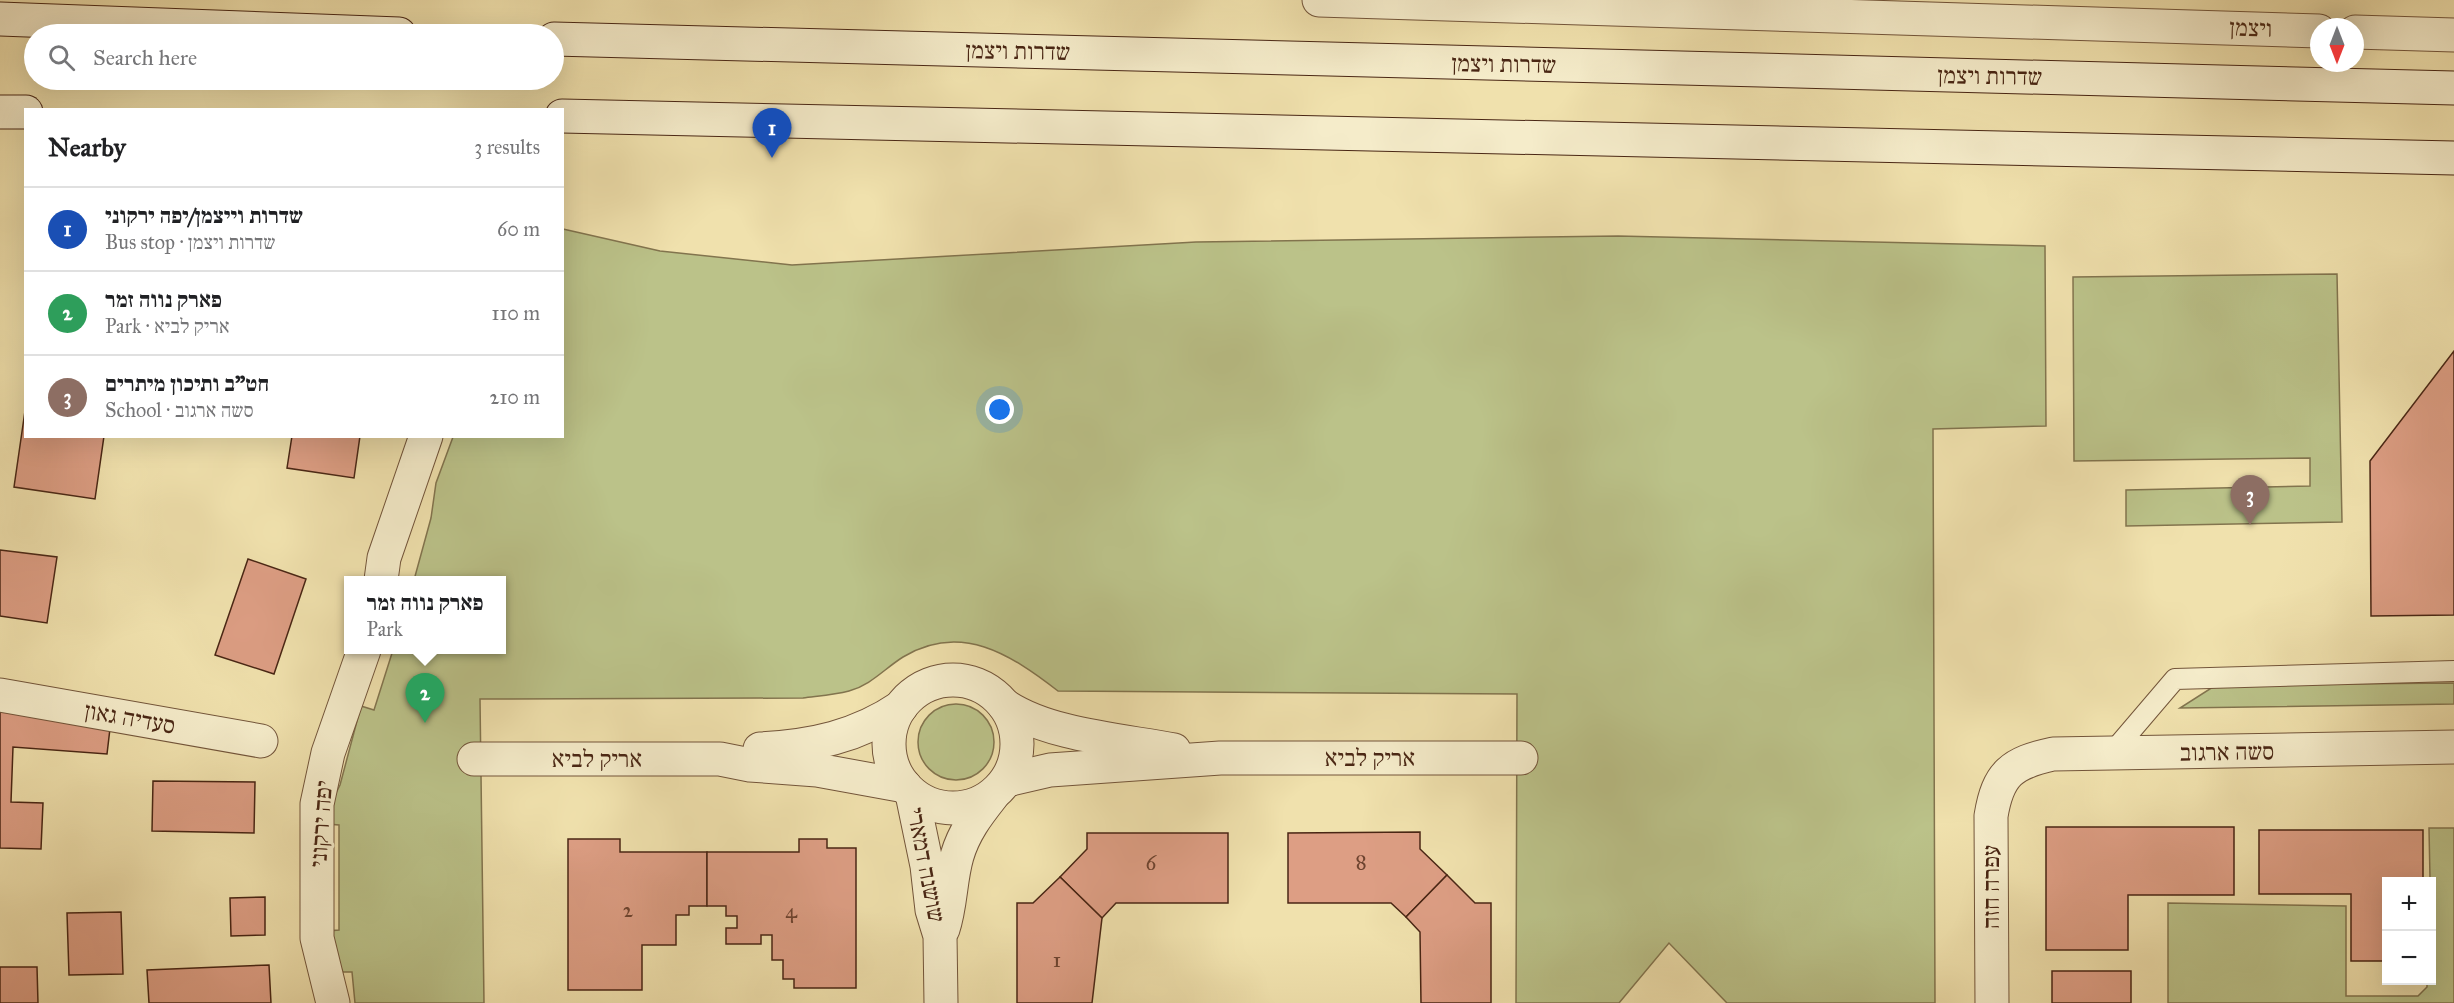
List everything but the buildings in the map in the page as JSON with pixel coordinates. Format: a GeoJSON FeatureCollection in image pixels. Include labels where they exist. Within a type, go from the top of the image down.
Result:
{"type":"FeatureCollection","features":[{"type":"Feature","properties":{"kind":"street","name":"ויצמן"},"geometry":{"type":"LineString","coordinates":[[1319,0],[2310,31]]}},
{"type":"Feature","properties":{"kind":"street"},"geometry":{"type":"LineString","coordinates":[[0,20],[114,24]]}},
{"type":"Feature","properties":{"kind":"street"},"geometry":{"type":"LineString","coordinates":[[2364,32],[2454,35]]}},
{"type":"Feature","properties":{"kind":"street","name":"שדרות ויצמן"},"geometry":{"type":"LineString","coordinates":[[564,39],[2454,88]]}},
{"type":"Feature","properties":{"kind":"street"},"geometry":{"type":"LineString","coordinates":[[0,112],[24,112]]}},
{"type":"Feature","properties":{"kind":"street"},"geometry":{"type":"LineString","coordinates":[[564,116],[2454,158]]}},
{"type":"Feature","properties":{"kind":"street"},"geometry":{"type":"LineString","coordinates":[[382,576],[387,549],[425,438]]}},
{"type":"Feature","properties":{"kind":"street","name":"יפה ירקוני"},"geometry":{"type":"LineString","coordinates":[[333,1003],[317,938],[317,804],[328,753],[363,654]]}},
{"type":"Feature","properties":{"kind":"street"},"geometry":{"type":"LineString","coordinates":[[952,680],[971,683],[989,691],[1004,705],[1013,722],[1017,742],[1015,762],[999,788],[972,805],[951,808],[931,804],[908,790],[894,769],[889,748],[891,726],[901,707],[914,693],[932,684],[952,680]]}},
{"type":"Feature","properties":{"kind":"street","name":"סעדיה גאון"},"geometry":{"type":"LineString","coordinates":[[0,694],[261,741]]}},
{"type":"Feature","properties":{"kind":"street","name":"אריק לביא"},"geometry":{"type":"LineString","coordinates":[[1004,705],[1022,717],[1052,726],[1220,758]]}},
{"type":"Feature","properties":{"kind":"street","name":"אריק לביא"},"geometry":{"type":"LineString","coordinates":[[720,759],[751,750],[794,747],[835,740],[878,723],[901,707]]}},
{"type":"Feature","properties":{"kind":"street","name":"סשה ארגוב"},"geometry":{"type":"LineString","coordinates":[[2005,775],[2026,760],[2053,754],[2454,747]]}},
{"type":"Feature","properties":{"kind":"street","name":"אריק לביא"},"geometry":{"type":"LineString","coordinates":[[999,788],[1050,770],[1220,758],[1521,758]]}},
{"type":"Feature","properties":{"kind":"street","name":"אריק לביא"},"geometry":{"type":"LineString","coordinates":[[474,759],[720,759],[750,765],[817,770],[908,790]]}},
{"type":"Feature","properties":{"kind":"street","name":"עפרה חזה"},"geometry":{"type":"LineString","coordinates":[[1992,1003],[1991,816],[1995,793],[2005,775]]}},
{"type":"Feature","properties":{"kind":"street","name":"שושנה דמארי"},"geometry":{"type":"LineString","coordinates":[[940,936],[949,910],[957,856],[969,825],[999,788]]}},
{"type":"Feature","properties":{"kind":"street","name":"שושנה דמארי"},"geometry":{"type":"LineString","coordinates":[[908,790],[927,866],[932,910],[940,936],[941,1003]]}},
{"type":"Feature","properties":{"kind":"lane"},"geometry":{"type":"LineString","coordinates":[[2111,754],[2175,679],[2454,671]]}},
{"type":"Feature","properties":{"kind":"green space"},"geometry":{"type":"Polygon","coordinates":[[[564,229],[660,251],[792,265],[1196,242],[1618,236],[2045,246],[2046,426],[1933,429],[1935,1003],[1727,1003],[1669,943],[1619,1003],[1516,1003],[1517,694],[1058,691],[1022,665],[1003,655],[984,647],[945,642],[924,647],[903,657],[871,681],[857,688],[820,696],[803,698],[480,699],[484,1003],[355,1003],[352,972],[343,972],[328,940],[327,931],[339,930],[339,825],[327,824],[328,809],[340,785],[361,706],[374,710],[392,654],[506,654],[506,576],[415,576],[431,518],[436,483],[453,438],[564,438],[564,229]]]}},
{"type":"Feature","properties":{"kind":"green space"},"geometry":{"type":"Polygon","coordinates":[[[2337,274],[2342,522],[2126,526],[2126,490],[2310,486],[2310,458],[2074,461],[2073,277],[2337,274]]]}},
{"type":"Feature","properties":{"kind":"green space"},"geometry":{"type":"Polygon","coordinates":[[[2454,683],[2454,704],[2180,708],[2216,685],[2454,683]]]}},
{"type":"Feature","properties":{"kind":"green space"},"geometry":{"type":"Polygon","coordinates":[[[964,704],[977,710],[988,721],[994,734],[992,757],[977,774],[964,780],[948,780],[935,774],[920,757],[918,734],[924,721],[941,706],[964,704]]]}},
{"type":"Feature","properties":{"kind":"green space"},"geometry":{"type":"Polygon","coordinates":[[[2429,828],[2454,828],[2454,1003],[2168,1003],[2168,903],[2346,906],[2346,996],[2418,996],[2427,985],[2436,985],[2436,877],[2430,877],[2429,828]]]}},
{"type":"Feature","properties":{"kind":"place","name":"שדרות וייצמן/יפה ירקוני"},"geometry":{"type":"Point","coordinates":[772,158]}},
{"type":"Feature","properties":{"kind":"place","name":"חט\"ב ותיכון מיתרים"},"geometry":{"type":"Point","coordinates":[2250,525]}},
{"type":"Feature","properties":{"kind":"place","name":"פארק נווה זמר"},"geometry":{"type":"Point","coordinates":[425,723]}}]}
